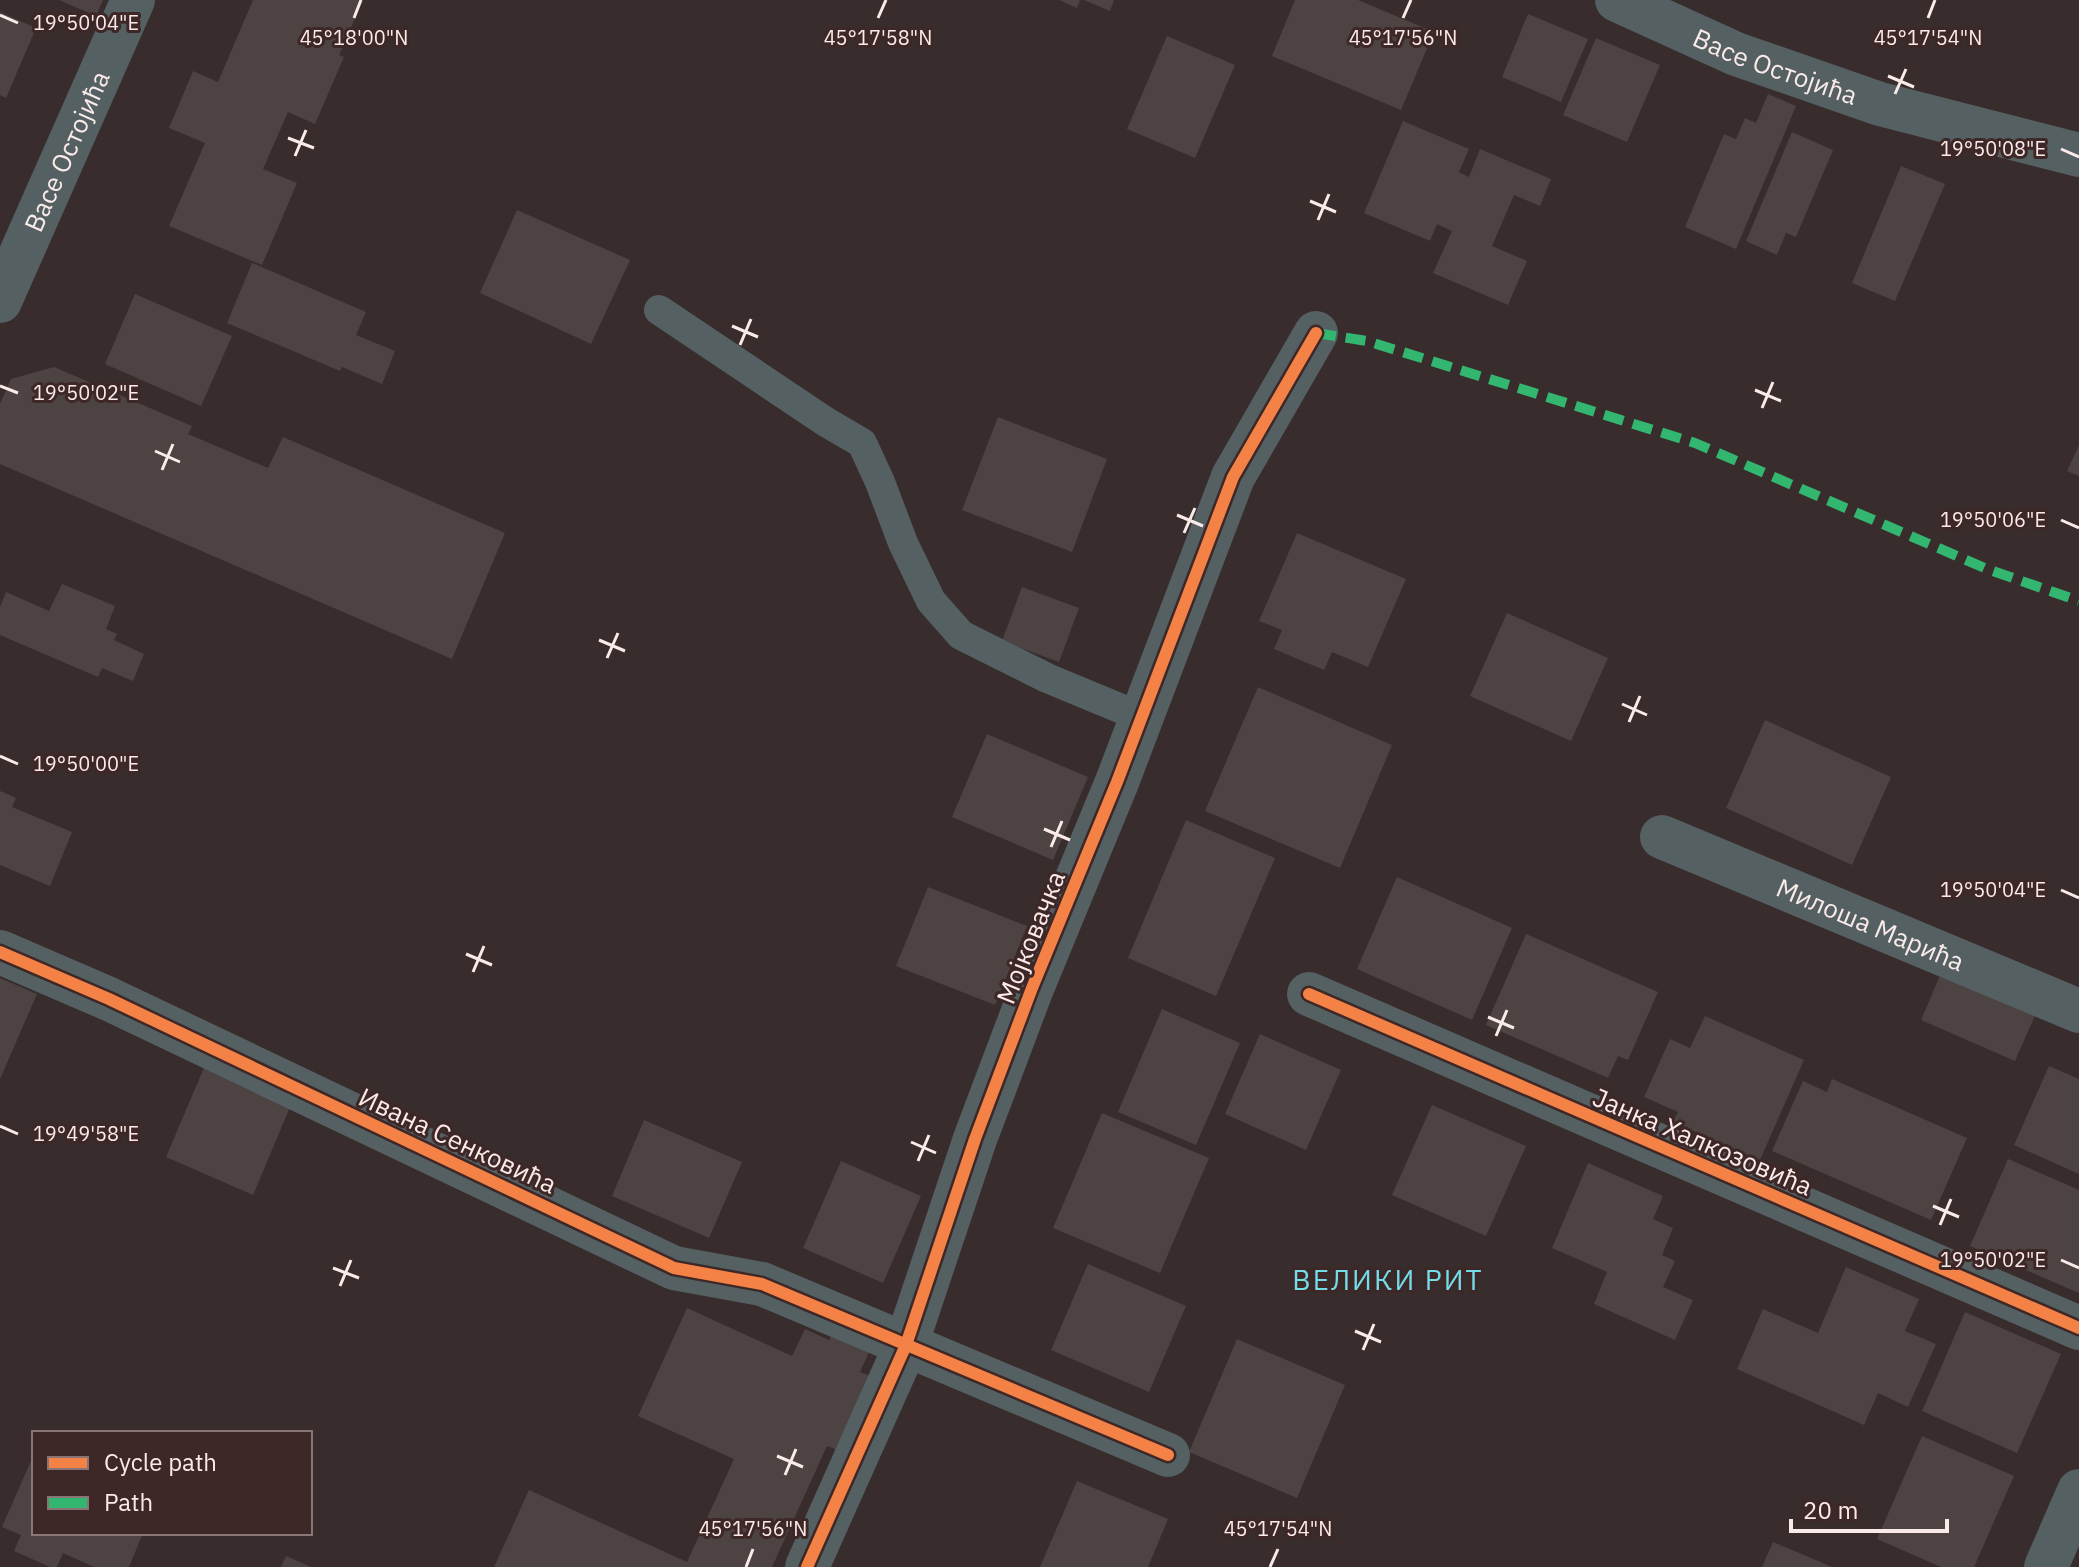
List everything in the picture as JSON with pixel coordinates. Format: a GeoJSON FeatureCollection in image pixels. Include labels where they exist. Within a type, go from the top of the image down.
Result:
{"type":"FeatureCollection","features":[{"type":"Feature","properties":{"kind":"street","name":"Васе Остојића"},"geometry":{"type":"LineString","coordinates":[[0,301],[133,0]]}},
{"type":"Feature","properties":{"kind":"street","name":"Васе Остојића"},"geometry":{"type":"LineString","coordinates":[[1617,0],[1736,54],[1880,104],[2079,155]]}},
{"type":"Feature","properties":{"kind":"street","name":"Мојковачка"},"geometry":{"type":"LineString","coordinates":[[807,1567],[906,1345],[975,1139],[1027,1001],[1117,782],[1233,477],[1316,333]]}},
{"type":"Feature","properties":{"kind":"street","name":"Милоша Марића"},"geometry":{"type":"LineString","coordinates":[[1662,837],[2079,1011]]}},
{"type":"Feature","properties":{"kind":"street","name":"Ивана Сенковића"},"geometry":{"type":"LineString","coordinates":[[0,952],[109,999],[674,1268],[762,1284],[1168,1455]]}},
{"type":"Feature","properties":{"kind":"street","name":"Јанка Халкозовића"},"geometry":{"type":"LineString","coordinates":[[1309,994],[2079,1328]]}},
{"type":"Feature","properties":{"kind":"street"},"geometry":{"type":"LineString","coordinates":[[2046,1567],[2079,1491]]}},
{"type":"Feature","properties":{"kind":"lane"},"geometry":{"type":"LineString","coordinates":[[659,310],[862,443],[903,543],[931,601],[961,635],[1047,678],[1141,717]]}},
{"type":"Feature","properties":{"kind":"building"},"geometry":{"type":"Polygon","coordinates":[[[59,0],[103,0],[96,16],[59,0]]]}},
{"type":"Feature","properties":{"kind":"building"},"geometry":{"type":"Polygon","coordinates":[[[253,0],[363,0],[339,55],[344,57],[315,124],[288,112],[263,169],[297,183],[262,265],[169,226],[205,143],[169,128],[193,71],[218,82],[253,0]]]}},
{"type":"Feature","properties":{"kind":"building"},"geometry":{"type":"Polygon","coordinates":[[[1059,0],[1080,0],[1077,8],[1059,0]]]}},
{"type":"Feature","properties":{"kind":"building"},"geometry":{"type":"Polygon","coordinates":[[[1084,0],[1114,0],[1110,11],[1084,0]]]}},
{"type":"Feature","properties":{"kind":"building"},"geometry":{"type":"Polygon","coordinates":[[[1295,0],[1358,0],[1434,32],[1401,110],[1272,56],[1295,0]]]}},
{"type":"Feature","properties":{"kind":"building"},"geometry":{"type":"Polygon","coordinates":[[[0,12],[36,28],[6,98],[0,95],[0,12]]]}},
{"type":"Feature","properties":{"kind":"building"},"geometry":{"type":"Polygon","coordinates":[[[1528,14],[1588,39],[1561,102],[1502,77],[1528,14]]]}},
{"type":"Feature","properties":{"kind":"building"},"geometry":{"type":"Polygon","coordinates":[[[1167,36],[1235,65],[1195,158],[1127,129],[1167,36]]]}},
{"type":"Feature","properties":{"kind":"building"},"geometry":{"type":"Polygon","coordinates":[[[1596,38],[1660,65],[1627,142],[1563,115],[1596,38]]]}},
{"type":"Feature","properties":{"kind":"building"},"geometry":{"type":"Polygon","coordinates":[[[1768,94],[1796,106],[1736,249],[1685,227],[1724,134],[1736,139],[1745,118],[1756,123],[1768,94]]]}},
{"type":"Feature","properties":{"kind":"building"},"geometry":{"type":"Polygon","coordinates":[[[1403,121],[1469,149],[1459,172],[1469,177],[1480,149],[1551,179],[1540,206],[1514,195],[1492,246],[1527,261],[1508,305],[1433,273],[1452,231],[1437,224],[1430,241],[1364,213],[1403,121]]]}},
{"type":"Feature","properties":{"kind":"building"},"geometry":{"type":"Polygon","coordinates":[[[1792,132],[1833,150],[1796,237],[1786,233],[1777,255],[1746,241],[1792,132]]]}},
{"type":"Feature","properties":{"kind":"building"},"geometry":{"type":"Polygon","coordinates":[[[1901,166],[1945,184],[1895,301],[1852,283],[1901,166]]]}},
{"type":"Feature","properties":{"kind":"building"},"geometry":{"type":"Polygon","coordinates":[[[517,210],[630,260],[591,344],[480,293],[517,210]]]}},
{"type":"Feature","properties":{"kind":"building"},"geometry":{"type":"Polygon","coordinates":[[[252,263],[366,312],[356,335],[395,351],[382,384],[342,367],[340,371],[227,323],[252,263]]]}},
{"type":"Feature","properties":{"kind":"building"},"geometry":{"type":"Polygon","coordinates":[[[135,294],[232,336],[201,406],[105,364],[135,294]]]}},
{"type":"Feature","properties":{"kind":"building"},"geometry":{"type":"Polygon","coordinates":[[[54,367],[192,426],[188,434],[268,468],[283,437],[505,533],[452,659],[0,464],[0,404],[11,379],[54,367]]]}},
{"type":"Feature","properties":{"kind":"building"},"geometry":{"type":"Polygon","coordinates":[[[998,417],[1107,459],[1072,552],[962,510],[998,417]]]}},
{"type":"Feature","properties":{"kind":"building"},"geometry":{"type":"Polygon","coordinates":[[[2079,445],[2079,476],[2067,471],[2079,445]]]}},
{"type":"Feature","properties":{"kind":"building"},"geometry":{"type":"Polygon","coordinates":[[[1297,533],[1406,579],[1368,667],[1332,652],[1324,670],[1274,649],[1282,630],[1259,621],[1297,533]]]}},
{"type":"Feature","properties":{"kind":"building"},"geometry":{"type":"Polygon","coordinates":[[[62,584],[115,606],[106,629],[117,634],[114,640],[144,654],[133,681],[102,668],[98,677],[0,635],[0,607],[6,592],[49,611],[62,584]]]}},
{"type":"Feature","properties":{"kind":"building"},"geometry":{"type":"Polygon","coordinates":[[[1022,587],[1079,608],[1059,662],[1002,641],[1022,587]]]}},
{"type":"Feature","properties":{"kind":"building"},"geometry":{"type":"Polygon","coordinates":[[[1507,613],[1608,658],[1571,741],[1470,696],[1507,613]]]}},
{"type":"Feature","properties":{"kind":"building"},"geometry":{"type":"Polygon","coordinates":[[[1258,687],[1392,745],[1340,868],[1205,811],[1258,687]]]}},
{"type":"Feature","properties":{"kind":"building"},"geometry":{"type":"Polygon","coordinates":[[[1765,720],[1891,777],[1852,865],[1726,808],[1765,720]]]}},
{"type":"Feature","properties":{"kind":"building"},"geometry":{"type":"Polygon","coordinates":[[[987,734],[1088,777],[1053,860],[952,817],[987,734]]]}},
{"type":"Feature","properties":{"kind":"building"},"geometry":{"type":"Polygon","coordinates":[[[0,791],[16,798],[12,807],[72,832],[50,886],[0,865],[0,791]]]}},
{"type":"Feature","properties":{"kind":"building"},"geometry":{"type":"Polygon","coordinates":[[[1186,820],[1275,858],[1216,996],[1128,958],[1186,820]]]}},
{"type":"Feature","properties":{"kind":"building"},"geometry":{"type":"Polygon","coordinates":[[[1397,877],[1512,928],[1472,1020],[1357,969],[1397,877]]]}},
{"type":"Feature","properties":{"kind":"building"},"geometry":{"type":"Polygon","coordinates":[[[928,887],[1027,926],[995,1005],[896,966],[928,887]]]}},
{"type":"Feature","properties":{"kind":"building"},"geometry":{"type":"Polygon","coordinates":[[[1526,934],[1658,992],[1628,1060],[1618,1056],[1608,1078],[1486,1025],[1526,934]]]}},
{"type":"Feature","properties":{"kind":"building"},"geometry":{"type":"Polygon","coordinates":[[[1942,971],[2037,1011],[2015,1061],[1921,1020],[1942,971]]]}},
{"type":"Feature","properties":{"kind":"building"},"geometry":{"type":"Polygon","coordinates":[[[0,978],[37,994],[0,1079],[0,978]]]}},
{"type":"Feature","properties":{"kind":"building"},"geometry":{"type":"Polygon","coordinates":[[[1162,1009],[1240,1043],[1196,1145],[1118,1112],[1162,1009]]]}},
{"type":"Feature","properties":{"kind":"building"},"geometry":{"type":"Polygon","coordinates":[[[1705,1016],[1804,1060],[1760,1160],[1673,1122],[1678,1112],[1644,1097],[1670,1039],[1690,1048],[1705,1016]]]}},
{"type":"Feature","properties":{"kind":"building"},"geometry":{"type":"Polygon","coordinates":[[[1260,1034],[1341,1070],[1306,1150],[1225,1114],[1260,1034]]]}},
{"type":"Feature","properties":{"kind":"building"},"geometry":{"type":"Polygon","coordinates":[[[206,1063],[293,1100],[253,1195],[166,1157],[206,1063]]]}},
{"type":"Feature","properties":{"kind":"building"},"geometry":{"type":"Polygon","coordinates":[[[2049,1066],[2079,1079],[2079,1174],[2014,1145],[2049,1066]]]}},
{"type":"Feature","properties":{"kind":"building"},"geometry":{"type":"Polygon","coordinates":[[[1832,1079],[1967,1138],[1931,1220],[1772,1151],[1803,1081],[1827,1092],[1832,1079]]]}},
{"type":"Feature","properties":{"kind":"building"},"geometry":{"type":"Polygon","coordinates":[[[1432,1105],[1526,1146],[1486,1236],[1392,1195],[1432,1105]]]}},
{"type":"Feature","properties":{"kind":"building"},"geometry":{"type":"Polygon","coordinates":[[[1102,1113],[1209,1158],[1160,1273],[1053,1228],[1102,1113]]]}},
{"type":"Feature","properties":{"kind":"building"},"geometry":{"type":"Polygon","coordinates":[[[644,1120],[742,1162],[709,1238],[612,1196],[644,1120]]]}},
{"type":"Feature","properties":{"kind":"building"},"geometry":{"type":"Polygon","coordinates":[[[2008,1159],[2079,1190],[2079,1293],[1970,1246],[2008,1159]]]}},
{"type":"Feature","properties":{"kind":"building"},"geometry":{"type":"Polygon","coordinates":[[[841,1161],[921,1196],[883,1283],[803,1248],[841,1161]]]}},
{"type":"Feature","properties":{"kind":"building"},"geometry":{"type":"Polygon","coordinates":[[[1588,1163],[1663,1196],[1653,1219],[1673,1228],[1662,1255],[1675,1261],[1663,1287],[1693,1300],[1675,1340],[1594,1304],[1607,1272],[1552,1248],[1588,1163]]]}},
{"type":"Feature","properties":{"kind":"building"},"geometry":{"type":"Polygon","coordinates":[[[1088,1264],[1186,1306],[1149,1392],[1051,1350],[1088,1264]]]}},
{"type":"Feature","properties":{"kind":"building"},"geometry":{"type":"Polygon","coordinates":[[[1846,1267],[1919,1299],[1905,1331],[1936,1344],[1908,1407],[1878,1393],[1864,1425],[1737,1369],[1763,1309],[1818,1333],[1846,1267]]]}},
{"type":"Feature","properties":{"kind":"building"},"geometry":{"type":"Polygon","coordinates":[[[687,1308],[792,1356],[805,1329],[829,1340],[836,1324],[874,1341],[860,1372],[873,1377],[840,1451],[827,1446],[772,1567],[494,1567],[529,1490],[687,1562],[734,1459],[638,1416],[687,1308]]]}},
{"type":"Feature","properties":{"kind":"building"},"geometry":{"type":"Polygon","coordinates":[[[1965,1312],[2061,1354],[2017,1453],[1922,1411],[1965,1312]]]}},
{"type":"Feature","properties":{"kind":"building"},"geometry":{"type":"Polygon","coordinates":[[[1237,1339],[1345,1385],[1297,1498],[1189,1452],[1237,1339]]]}},
{"type":"Feature","properties":{"kind":"building"},"geometry":{"type":"Polygon","coordinates":[[[1922,1436],[2014,1476],[1974,1567],[1941,1567],[1877,1539],[1922,1436]]]}},
{"type":"Feature","properties":{"kind":"building"},"geometry":{"type":"Polygon","coordinates":[[[32,1459],[32,1535],[142,1535],[129,1567],[94,1567],[63,1553],[57,1567],[50,1567],[14,1551],[21,1535],[2,1527],[32,1459]]]}},
{"type":"Feature","properties":{"kind":"building"},"geometry":{"type":"Polygon","coordinates":[[[1077,1481],[1168,1519],[1148,1567],[1040,1567],[1077,1481]]]}},
{"type":"Feature","properties":{"kind":"building"},"geometry":{"type":"Polygon","coordinates":[[[1773,1542],[1832,1567],[1762,1567],[1773,1542]]]}},
{"type":"Feature","properties":{"kind":"building"},"geometry":{"type":"Polygon","coordinates":[[[286,1556],[311,1567],[281,1567],[286,1556]]]}},
{"type":"Feature","properties":{"kind":"marked path"},"geometry":{"type":"LineString","coordinates":[[1316,333],[1367,341],[1695,443],[1987,569],[2079,601]]}},
{"type":"Feature","properties":{"kind":"cycle path"},"geometry":{"type":"LineString","coordinates":[[807,1567],[906,1345],[975,1139],[1032,988],[1117,782],[1233,477],[1316,333]]}},
{"type":"Feature","properties":{"kind":"cycle path"},"geometry":{"type":"LineString","coordinates":[[0,952],[109,999],[674,1268],[762,1284],[1168,1455]]}},
{"type":"Feature","properties":{"kind":"cycle path"},"geometry":{"type":"LineString","coordinates":[[1309,994],[2079,1328]]}},
{"type":"Feature","properties":{"kind":"district","name":"ВЕЛИКИ РИТ"},"geometry":{"type":"Point","coordinates":[1388,1279]}}]}
